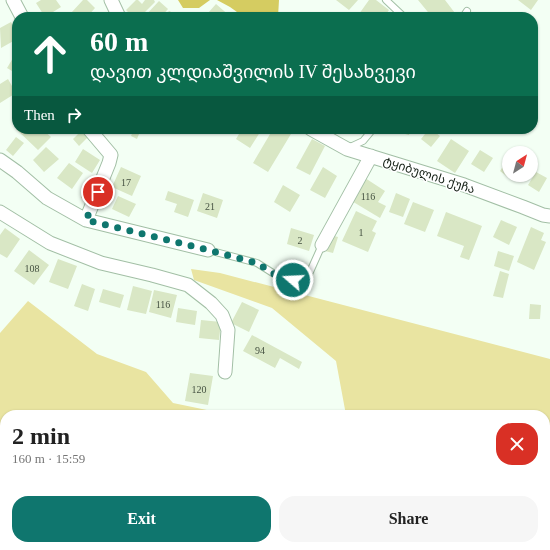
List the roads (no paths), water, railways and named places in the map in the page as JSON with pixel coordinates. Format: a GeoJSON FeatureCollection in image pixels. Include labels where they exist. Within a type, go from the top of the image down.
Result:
{"type":"FeatureCollection","features":[{"type":"Feature","properties":{"kind":"street"},"geometry":{"type":"LineString","coordinates":[[13,0],[19,12]]}},
{"type":"Feature","properties":{"kind":"street"},"geometry":{"type":"LineString","coordinates":[[111,0],[117,12]]}},
{"type":"Feature","properties":{"kind":"street"},"geometry":{"type":"LineString","coordinates":[[86,220],[111,155],[93,134]]}},
{"type":"Feature","properties":{"kind":"street","name":"ტყიბულის ქუჩა"},"geometry":{"type":"LineString","coordinates":[[320,134],[347,149],[464,185],[543,215],[550,216]]}},
{"type":"Feature","properties":{"kind":"street"},"geometry":{"type":"LineString","coordinates":[[322,245],[371,156]]}},
{"type":"Feature","properties":{"kind":"street"},"geometry":{"type":"LineString","coordinates":[[0,160],[17,172],[47,198],[86,220],[208,250]]}},
{"type":"Feature","properties":{"kind":"street"},"geometry":{"type":"LineString","coordinates":[[0,212],[50,243],[101,263],[188,285],[211,303],[222,315],[228,330],[225,372]]}},
{"type":"Feature","properties":{"kind":"lane"},"geometry":{"type":"LineString","coordinates":[[386,0],[399,12]]}},
{"type":"Feature","properties":{"kind":"lane"},"geometry":{"type":"LineString","coordinates":[[347,149],[363,141],[369,134]]}},
{"type":"Feature","properties":{"kind":"lane"},"geometry":{"type":"LineString","coordinates":[[208,250],[257,263],[276,275],[293,280],[305,279],[309,274],[322,245]]}}]}
